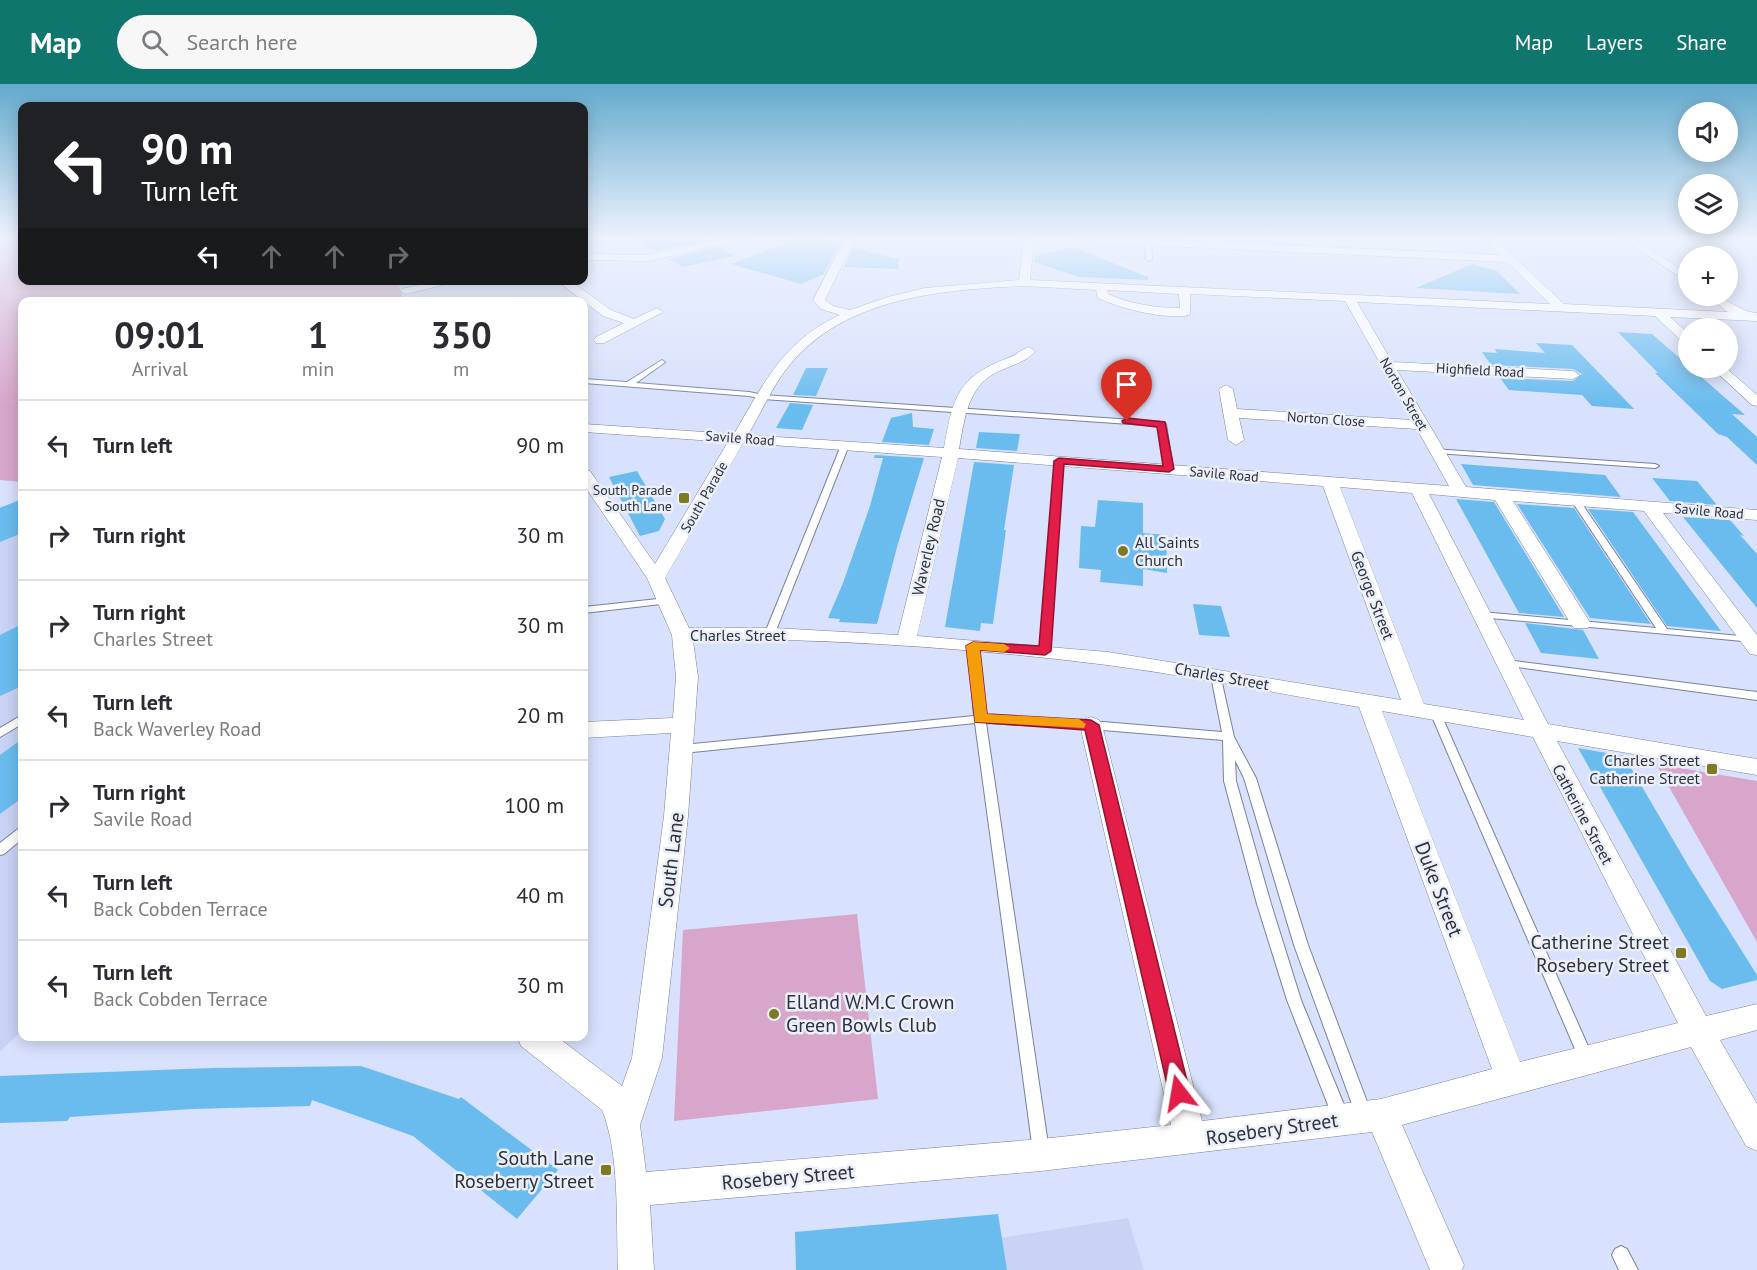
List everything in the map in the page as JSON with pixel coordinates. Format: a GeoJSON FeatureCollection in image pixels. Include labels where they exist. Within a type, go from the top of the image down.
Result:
{"type":"FeatureCollection","features":[{"type":"Feature","properties":{"kind":"street"},"geometry":{"type":"LineString","coordinates":[[822,294],[819,300],[822,305],[852,314]]}},
{"type":"Feature","properties":{"kind":"street","name":"South Parade"},"geometry":{"type":"LineString","coordinates":[[662,590],[739,438],[793,351],[852,314],[892,299],[914,294]]}},
{"type":"Feature","properties":{"kind":"street"},"geometry":{"type":"LineString","coordinates":[[1102,294],[1111,300],[1173,314],[1186,312],[1185,294]]}},
{"type":"Feature","properties":{"kind":"street","name":"South Parade"},"geometry":{"type":"LineString","coordinates":[[1286,294],[1757,316]]}},
{"type":"Feature","properties":{"kind":"street"},"geometry":{"type":"LineString","coordinates":[[1547,294],[1559,306]]}},
{"type":"Feature","properties":{"kind":"street","name":"Norton Street"},"geometry":{"type":"LineString","coordinates":[[1348,297],[1460,491]]}},
{"type":"Feature","properties":{"kind":"street"},"geometry":{"type":"LineString","coordinates":[[588,299],[607,313],[635,323]]}},
{"type":"Feature","properties":{"kind":"street"},"geometry":{"type":"LineString","coordinates":[[1727,306],[1742,316]]}},
{"type":"Feature","properties":{"kind":"street"},"geometry":{"type":"LineString","coordinates":[[600,340],[657,312]]}},
{"type":"Feature","properties":{"kind":"street"},"geometry":{"type":"LineString","coordinates":[[1658,312],[1678,331]]}},
{"type":"Feature","properties":{"kind":"street"},"geometry":{"type":"LineString","coordinates":[[958,411],[968,391],[980,377],[993,368],[1024,356],[1029,351]]}},
{"type":"Feature","properties":{"kind":"street","name":"Highfield Road"},"geometry":{"type":"LineString","coordinates":[[1387,366],[1573,375]]}},
{"type":"Feature","properties":{"kind":"street"},"geometry":{"type":"LineString","coordinates":[[1730,378],[1757,402]]}},
{"type":"Feature","properties":{"kind":"street"},"geometry":{"type":"LineString","coordinates":[[1226,389],[1236,440]]}},
{"type":"Feature","properties":{"kind":"street","name":"Waverley Road"},"geometry":{"type":"LineString","coordinates":[[906,641],[951,453],[958,411]]}},
{"type":"Feature","properties":{"kind":"street","name":"Norton Close"},"geometry":{"type":"LineString","coordinates":[[1230,413],[1421,425]]}},
{"type":"Feature","properties":{"kind":"street","name":"Savile Road"},"geometry":{"type":"LineString","coordinates":[[588,428],[1169,469],[1757,515]]}},
{"type":"Feature","properties":{"kind":"street","name":"South Lane"},"geometry":{"type":"LineString","coordinates":[[588,480],[662,590],[682,635],[687,677],[684,737],[647,1058],[624,1125],[632,1190],[636,1270]]}},
{"type":"Feature","properties":{"kind":"street","name":"George Street"},"geometry":{"type":"LineString","coordinates":[[1330,482],[1425,710]]}},
{"type":"Feature","properties":{"kind":"street","name":"Catherine Street"},"geometry":{"type":"LineString","coordinates":[[1418,488],[1538,728],[1697,1031],[1757,1135]]}},
{"type":"Feature","properties":{"kind":"street"},"geometry":{"type":"LineString","coordinates":[[1500,494],[1581,624]]}},
{"type":"Feature","properties":{"kind":"street"},"geometry":{"type":"LineString","coordinates":[[1649,506],[1753,644]]}},
{"type":"Feature","properties":{"kind":"street","name":"Charles Street"},"geometry":{"type":"LineString","coordinates":[[682,635],[743,632],[906,641],[1045,651],[1156,664],[1757,767]]}},
{"type":"Feature","properties":{"kind":"street","name":"Duke Street"},"geometry":{"type":"LineString","coordinates":[[1367,700],[1511,1078]]}},
{"type":"Feature","properties":{"kind":"street"},"geometry":{"type":"LineString","coordinates":[[1091,725],[1190,1139]]}},
{"type":"Feature","properties":{"kind":"street"},"geometry":{"type":"LineString","coordinates":[[588,730],[684,737]]}},
{"type":"Feature","properties":{"kind":"street","name":"Rosebery Street"},"geometry":{"type":"LineString","coordinates":[[632,1190],[1041,1155],[1362,1117],[1757,1017]]}},
{"type":"Feature","properties":{"kind":"street"},"geometry":{"type":"LineString","coordinates":[[538,1041],[613,1099],[624,1125]]}},
{"type":"Feature","properties":{"kind":"street"},"geometry":{"type":"LineString","coordinates":[[1362,1117],[1446,1265]]}},
{"type":"Feature","properties":{"kind":"lane"},"geometry":{"type":"LineString","coordinates":[[628,385],[662,362]]}},
{"type":"Feature","properties":{"kind":"lane"},"geometry":{"type":"LineString","coordinates":[[588,381],[763,397],[1162,424],[1169,469]]}},
{"type":"Feature","properties":{"kind":"lane"},"geometry":{"type":"LineString","coordinates":[[770,633],[845,445]]}},
{"type":"Feature","properties":{"kind":"lane"},"geometry":{"type":"LineString","coordinates":[[1436,451],[1655,466]]}},
{"type":"Feature","properties":{"kind":"lane"},"geometry":{"type":"LineString","coordinates":[[1045,651],[1059,461]]}},
{"type":"Feature","properties":{"kind":"lane"},"geometry":{"type":"LineString","coordinates":[[1575,500],[1663,631]]}},
{"type":"Feature","properties":{"kind":"lane"},"geometry":{"type":"LineString","coordinates":[[588,609],[662,590]]}},
{"type":"Feature","properties":{"kind":"lane"},"geometry":{"type":"LineString","coordinates":[[1482,615],[1663,631],[1753,644]]}},
{"type":"Feature","properties":{"kind":"lane"},"geometry":{"type":"LineString","coordinates":[[973,646],[980,719],[1041,1155]]}},
{"type":"Feature","properties":{"kind":"lane"},"geometry":{"type":"LineString","coordinates":[[1507,663],[1757,696]]}},
{"type":"Feature","properties":{"kind":"lane"},"geometry":{"type":"LineString","coordinates":[[1216,676],[1227,737],[1230,781],[1264,904],[1294,1000],[1362,1117]]}},
{"type":"Feature","properties":{"kind":"lane"},"geometry":{"type":"LineString","coordinates":[[1425,710],[1587,1059]]}},
{"type":"Feature","properties":{"kind":"lane"},"geometry":{"type":"LineString","coordinates":[[684,737],[980,719],[1091,725],[1227,737]]}},
{"type":"Feature","properties":{"kind":"lane"},"geometry":{"type":"LineString","coordinates":[[0,733],[18,722]]}},
{"type":"Feature","properties":{"kind":"lane"},"geometry":{"type":"LineString","coordinates":[[1227,737],[1250,778],[1301,945],[1362,1117]]}},
{"type":"Feature","properties":{"kind":"lane"},"geometry":{"type":"LineString","coordinates":[[0,849],[18,835]]}},
{"type":"Feature","properties":{"kind":"shaded area"},"geometry":{"type":"Polygon","coordinates":[[[0,294],[402,294],[403,297],[18,297],[18,482],[0,480],[0,294]]]}},
{"type":"Feature","properties":{"kind":"shaded area"},"geometry":{"type":"Polygon","coordinates":[[[18,505],[18,1035],[0,1051],[0,506],[18,505]]]}},
{"type":"Feature","properties":{"kind":"shaded area"},"geometry":{"type":"Polygon","coordinates":[[[1656,764],[1757,781],[1757,942],[1656,764]]]}},
{"type":"Feature","properties":{"kind":"shaded area","name":"Elland W.M.C Crown Green Bowls Club"},"geometry":{"type":"Polygon","coordinates":[[[857,914],[878,1099],[674,1121],[683,930],[857,914]]]}},
{"type":"Feature","properties":{"kind":"shaded area"},"geometry":{"type":"Polygon","coordinates":[[[1128,1218],[1144,1270],[797,1270],[1128,1218]]]}},
{"type":"Feature","properties":{"kind":"building"},"geometry":{"type":"Polygon","coordinates":[[[1618,332],[1652,334],[1678,357],[1678,378],[1703,378],[1745,415],[1732,414],[1757,437],[1757,465],[1727,437],[1718,434],[1655,373],[1658,373],[1618,332]]]}},
{"type":"Feature","properties":{"kind":"building"},"geometry":{"type":"Polygon","coordinates":[[[1536,343],[1572,345],[1634,409],[1592,406],[1582,395],[1509,390],[1500,378],[1573,381],[1582,374],[1573,369],[1491,365],[1482,352],[1497,353],[1495,349],[1545,353],[1536,343]]]}},
{"type":"Feature","properties":{"kind":"building"},"geometry":{"type":"Polygon","coordinates":[[[806,368],[828,368],[816,396],[793,395],[806,368]]]}},
{"type":"Feature","properties":{"kind":"building"},"geometry":{"type":"Polygon","coordinates":[[[790,403],[813,405],[802,430],[776,428],[790,403]]]}},
{"type":"Feature","properties":{"kind":"building"},"geometry":{"type":"Polygon","coordinates":[[[912,413],[913,427],[934,429],[929,445],[882,442],[891,418],[912,413]]]}},
{"type":"Feature","properties":{"kind":"building"},"geometry":{"type":"Polygon","coordinates":[[[979,432],[1020,434],[1017,451],[976,448],[979,432]]]}},
{"type":"Feature","properties":{"kind":"building"},"geometry":{"type":"Polygon","coordinates":[[[875,455],[924,458],[877,624],[839,622],[840,619],[828,618],[870,506],[883,458],[874,458],[875,455]]]}},
{"type":"Feature","properties":{"kind":"building"},"geometry":{"type":"Polygon","coordinates":[[[974,462],[1014,465],[993,624],[981,623],[980,631],[945,627],[974,462]]]}},
{"type":"Feature","properties":{"kind":"building"},"geometry":{"type":"Polygon","coordinates":[[[1461,464],[1605,475],[1621,497],[1473,485],[1461,464]]]}},
{"type":"Feature","properties":{"kind":"building"},"geometry":{"type":"Polygon","coordinates":[[[637,471],[665,519],[659,531],[640,536],[609,477],[637,471]]]}},
{"type":"Feature","properties":{"kind":"building"},"geometry":{"type":"Polygon","coordinates":[[[1652,478],[1697,481],[1717,505],[1670,501],[1652,478]]]}},
{"type":"Feature","properties":{"kind":"building"},"geometry":{"type":"Polygon","coordinates":[[[1456,499],[1494,502],[1564,617],[1519,613],[1456,499]]]}},
{"type":"Feature","properties":{"kind":"building","name":"All Saints Church"},"geometry":{"type":"Polygon","coordinates":[[[1098,500],[1143,503],[1143,533],[1166,535],[1167,573],[1143,569],[1143,586],[1100,582],[1101,570],[1079,568],[1081,526],[1095,527],[1098,500]]]}},
{"type":"Feature","properties":{"kind":"building"},"geometry":{"type":"Polygon","coordinates":[[[18,501],[18,535],[0,542],[0,508],[18,501]]]}},
{"type":"Feature","properties":{"kind":"building"},"geometry":{"type":"Polygon","coordinates":[[[1517,504],[1574,508],[1651,624],[1590,618],[1517,504]]]}},
{"type":"Feature","properties":{"kind":"building"},"geometry":{"type":"Polygon","coordinates":[[[1588,509],[1633,512],[1721,631],[1667,626],[1588,509]]]}},
{"type":"Feature","properties":{"kind":"building"},"geometry":{"type":"Polygon","coordinates":[[[1683,517],[1730,520],[1744,536],[1740,535],[1757,554],[1757,608],[1683,517]]]}},
{"type":"Feature","properties":{"kind":"building"},"geometry":{"type":"Polygon","coordinates":[[[1193,604],[1221,606],[1230,637],[1199,635],[1193,604]]]}},
{"type":"Feature","properties":{"kind":"building"},"geometry":{"type":"Polygon","coordinates":[[[1525,623],[1583,630],[1599,659],[1541,653],[1525,623]]]}},
{"type":"Feature","properties":{"kind":"building"},"geometry":{"type":"Polygon","coordinates":[[[18,626],[18,688],[0,696],[0,635],[18,626]]]}},
{"type":"Feature","properties":{"kind":"building"},"geometry":{"type":"Polygon","coordinates":[[[18,742],[18,801],[0,814],[0,755],[18,742]]]}},
{"type":"Feature","properties":{"kind":"building"},"geometry":{"type":"Polygon","coordinates":[[[1578,748],[1624,756],[1689,867],[1757,975],[1757,980],[1722,989],[1710,981],[1578,748]]]}},
{"type":"Feature","properties":{"kind":"building"},"geometry":{"type":"Polygon","coordinates":[[[361,1066],[459,1099],[461,1097],[558,1170],[517,1219],[413,1136],[312,1100],[310,1106],[192,1109],[70,1117],[67,1121],[0,1123],[0,1076],[212,1068],[361,1066]]]}},
{"type":"Feature","properties":{"kind":"building"},"geometry":{"type":"Polygon","coordinates":[[[998,1214],[1007,1270],[796,1270],[795,1232],[998,1214]]]}},
{"type":"Feature","properties":{"kind":"slow traffic"},"geometry":{"type":"LineString","coordinates":[[1004,648],[973,646],[980,719],[1079,724]]}},
{"type":"Feature","properties":{"kind":"place","name":"South Parade South Lane"},"geometry":{"type":"Point","coordinates":[684,498]}},
{"type":"Feature","properties":{"kind":"place","name":"All Saints Church"},"geometry":{"type":"Point","coordinates":[1123,551]}},
{"type":"Feature","properties":{"kind":"place","name":"Charles Street Catherine Street"},"geometry":{"type":"Point","coordinates":[1712,769]}},
{"type":"Feature","properties":{"kind":"place","name":"Catherine Street Rosebery Street"},"geometry":{"type":"Point","coordinates":[1681,953]}},
{"type":"Feature","properties":{"kind":"place","name":"Elland W.M.C Crown Green Bowls Club"},"geometry":{"type":"Point","coordinates":[774,1014]}},
{"type":"Feature","properties":{"kind":"place","name":"South Lane Roseberry Street"},"geometry":{"type":"Point","coordinates":[606,1170]}},
{"type":"Feature","properties":{"kind":"route"},"geometry":{"type":"LineString","coordinates":[[1127,421],[1162,424],[1169,469],[1059,461],[1045,651],[973,646],[980,719],[1091,725],[1179,1093]]}}]}
